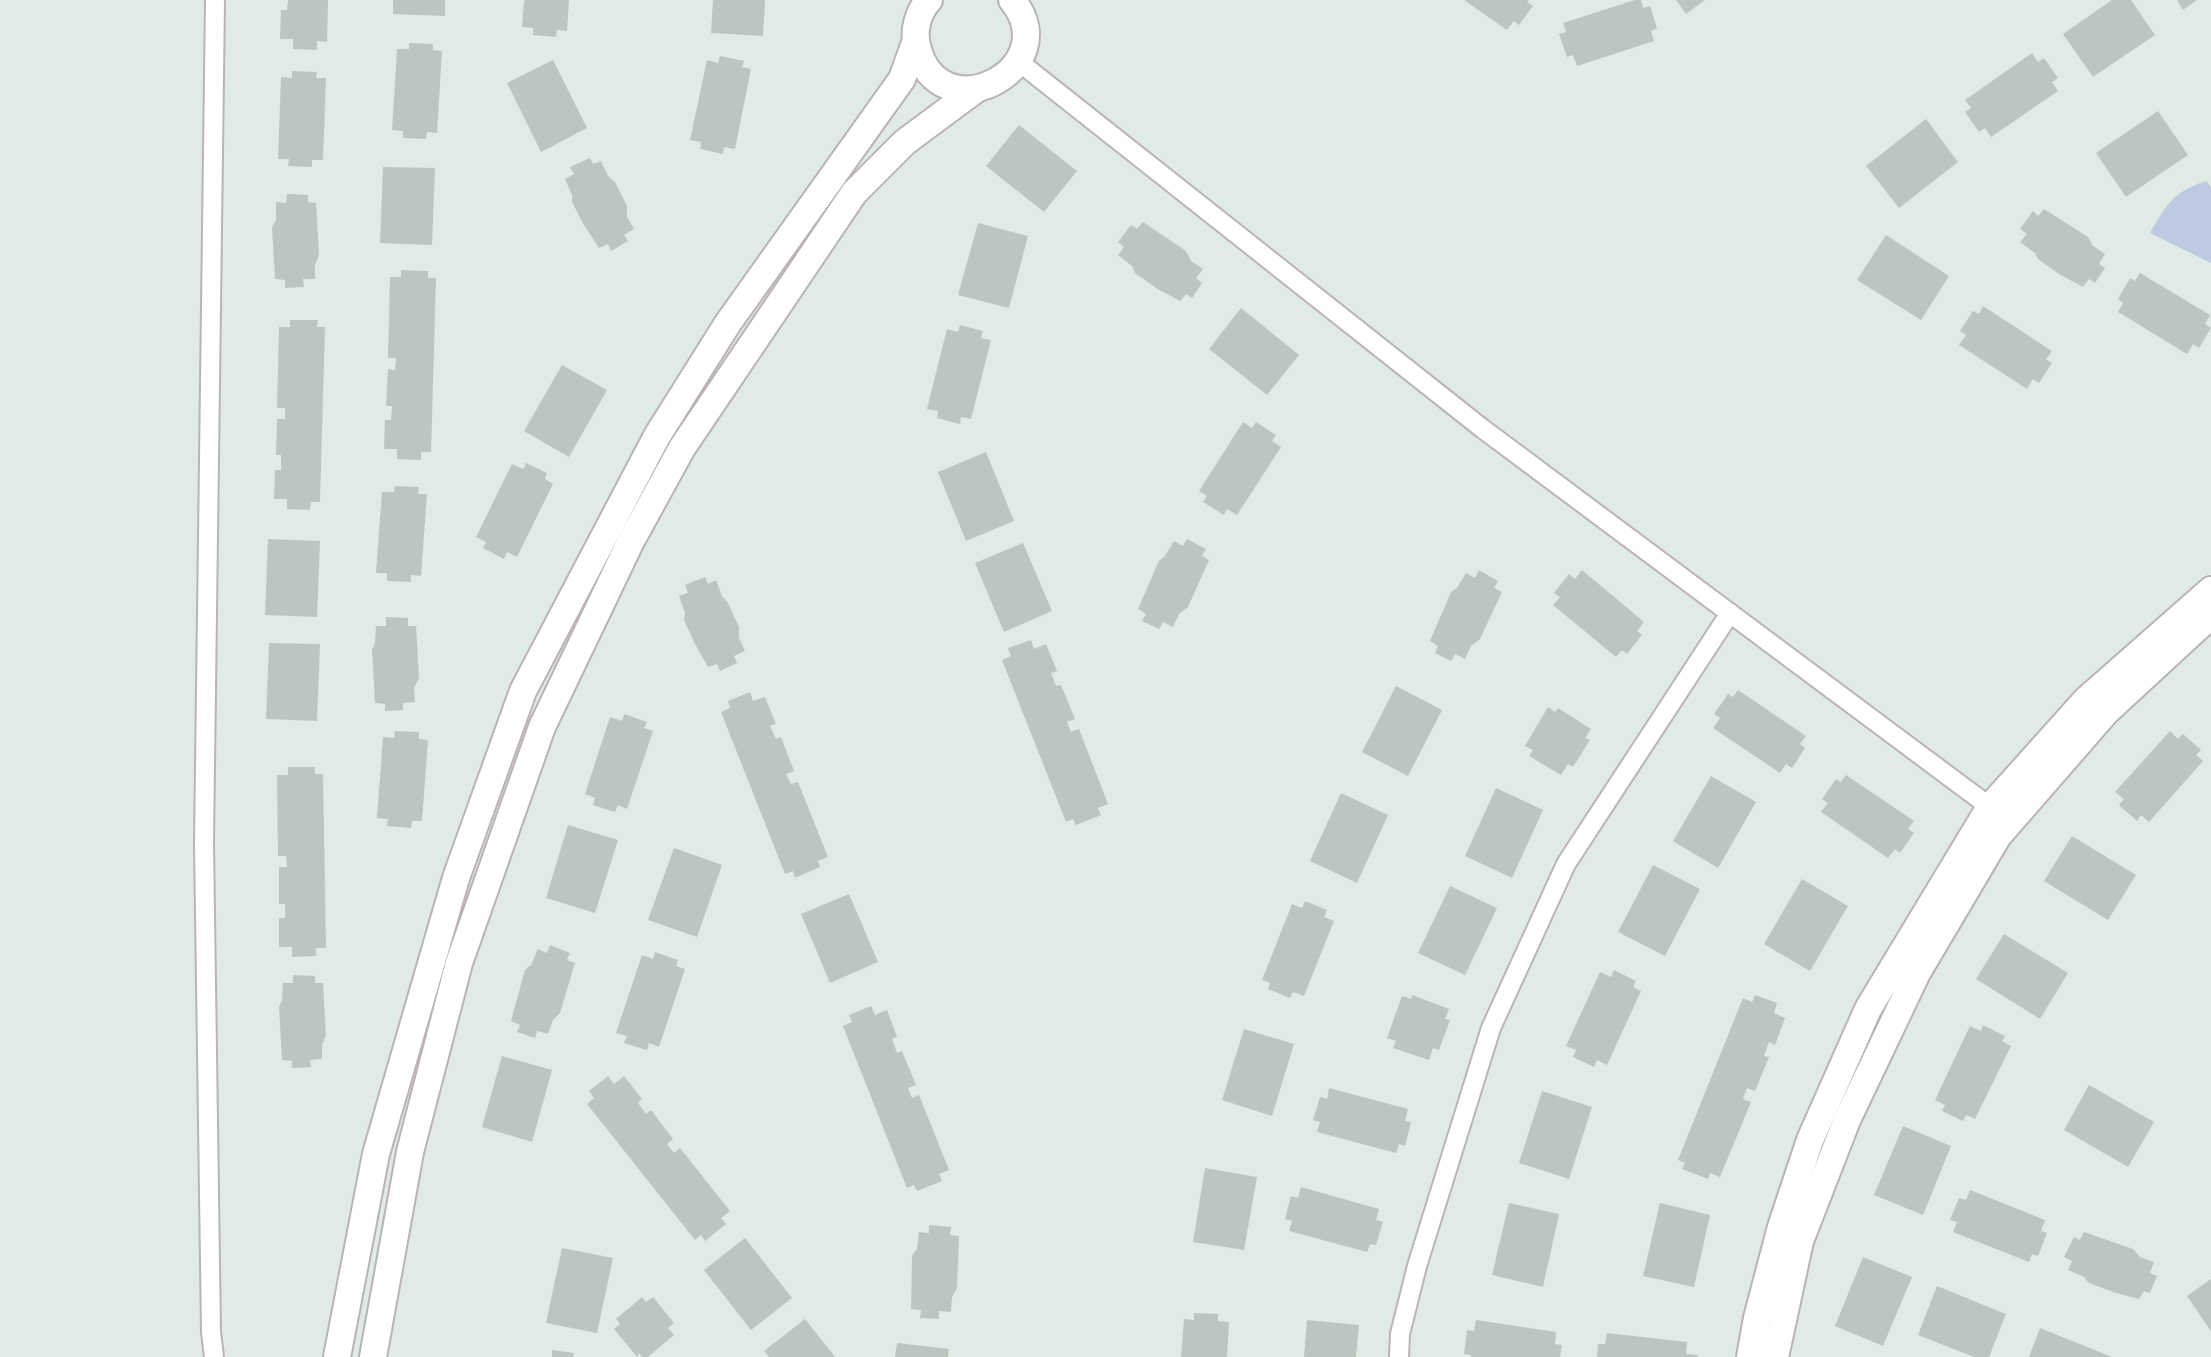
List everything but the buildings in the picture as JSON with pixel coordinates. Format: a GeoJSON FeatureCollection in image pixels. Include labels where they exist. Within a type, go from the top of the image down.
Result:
{"type":"FeatureCollection","features":[{"type":"Feature","properties":{"kind":"street"},"geometry":{"type":"LineString","coordinates":[[214,1357],[211,1332],[204,843],[215,0]]}},
{"type":"Feature","properties":{"kind":"street"},"geometry":{"type":"LineString","coordinates":[[337,1357],[376,1154],[456,878],[523,691],[657,436],[728,323],[902,79],[916,40],[917,22],[929,0]]}},
{"type":"Feature","properties":{"kind":"street"},"geometry":{"type":"LineString","coordinates":[[916,40],[920,56],[929,71],[942,82],[958,89],[975,90],[992,85],[1007,76],[1018,61],[1024,44],[1028,12],[1012,0]]}},
{"type":"Feature","properties":{"kind":"street"},"geometry":{"type":"LineString","coordinates":[[1018,61],[1483,429],[1990,807]]}},
{"type":"Feature","properties":{"kind":"street"},"geometry":{"type":"LineString","coordinates":[[373,1357],[410,1152],[459,963],[542,727],[617,570],[682,448],[854,193],[905,142],[975,90]]}},
{"type":"Feature","properties":{"kind":"street"},"geometry":{"type":"LineString","coordinates":[[1750,1357],[1781,1227],[1810,1140],[1868,1009],[1990,807],[2086,700],[2211,590]]}},
{"type":"Feature","properties":{"kind":"street"},"geometry":{"type":"LineString","coordinates":[[1399,1357],[1400,1334],[1417,1266],[1491,1028],[1566,864],[1730,613]]}},
{"type":"Feature","properties":{"kind":"street"},"geometry":{"type":"LineString","coordinates":[[1775,1357],[1800,1241],[1847,1120],[1925,959],[1998,836],[2106,712],[2211,615]]}},
{"type":"Feature","properties":{"kind":"shaded area"},"geometry":{"type":"Polygon","coordinates":[[[2206,181],[2211,187],[2211,263],[2150,233],[2172,200],[2206,181]]]}}]}
